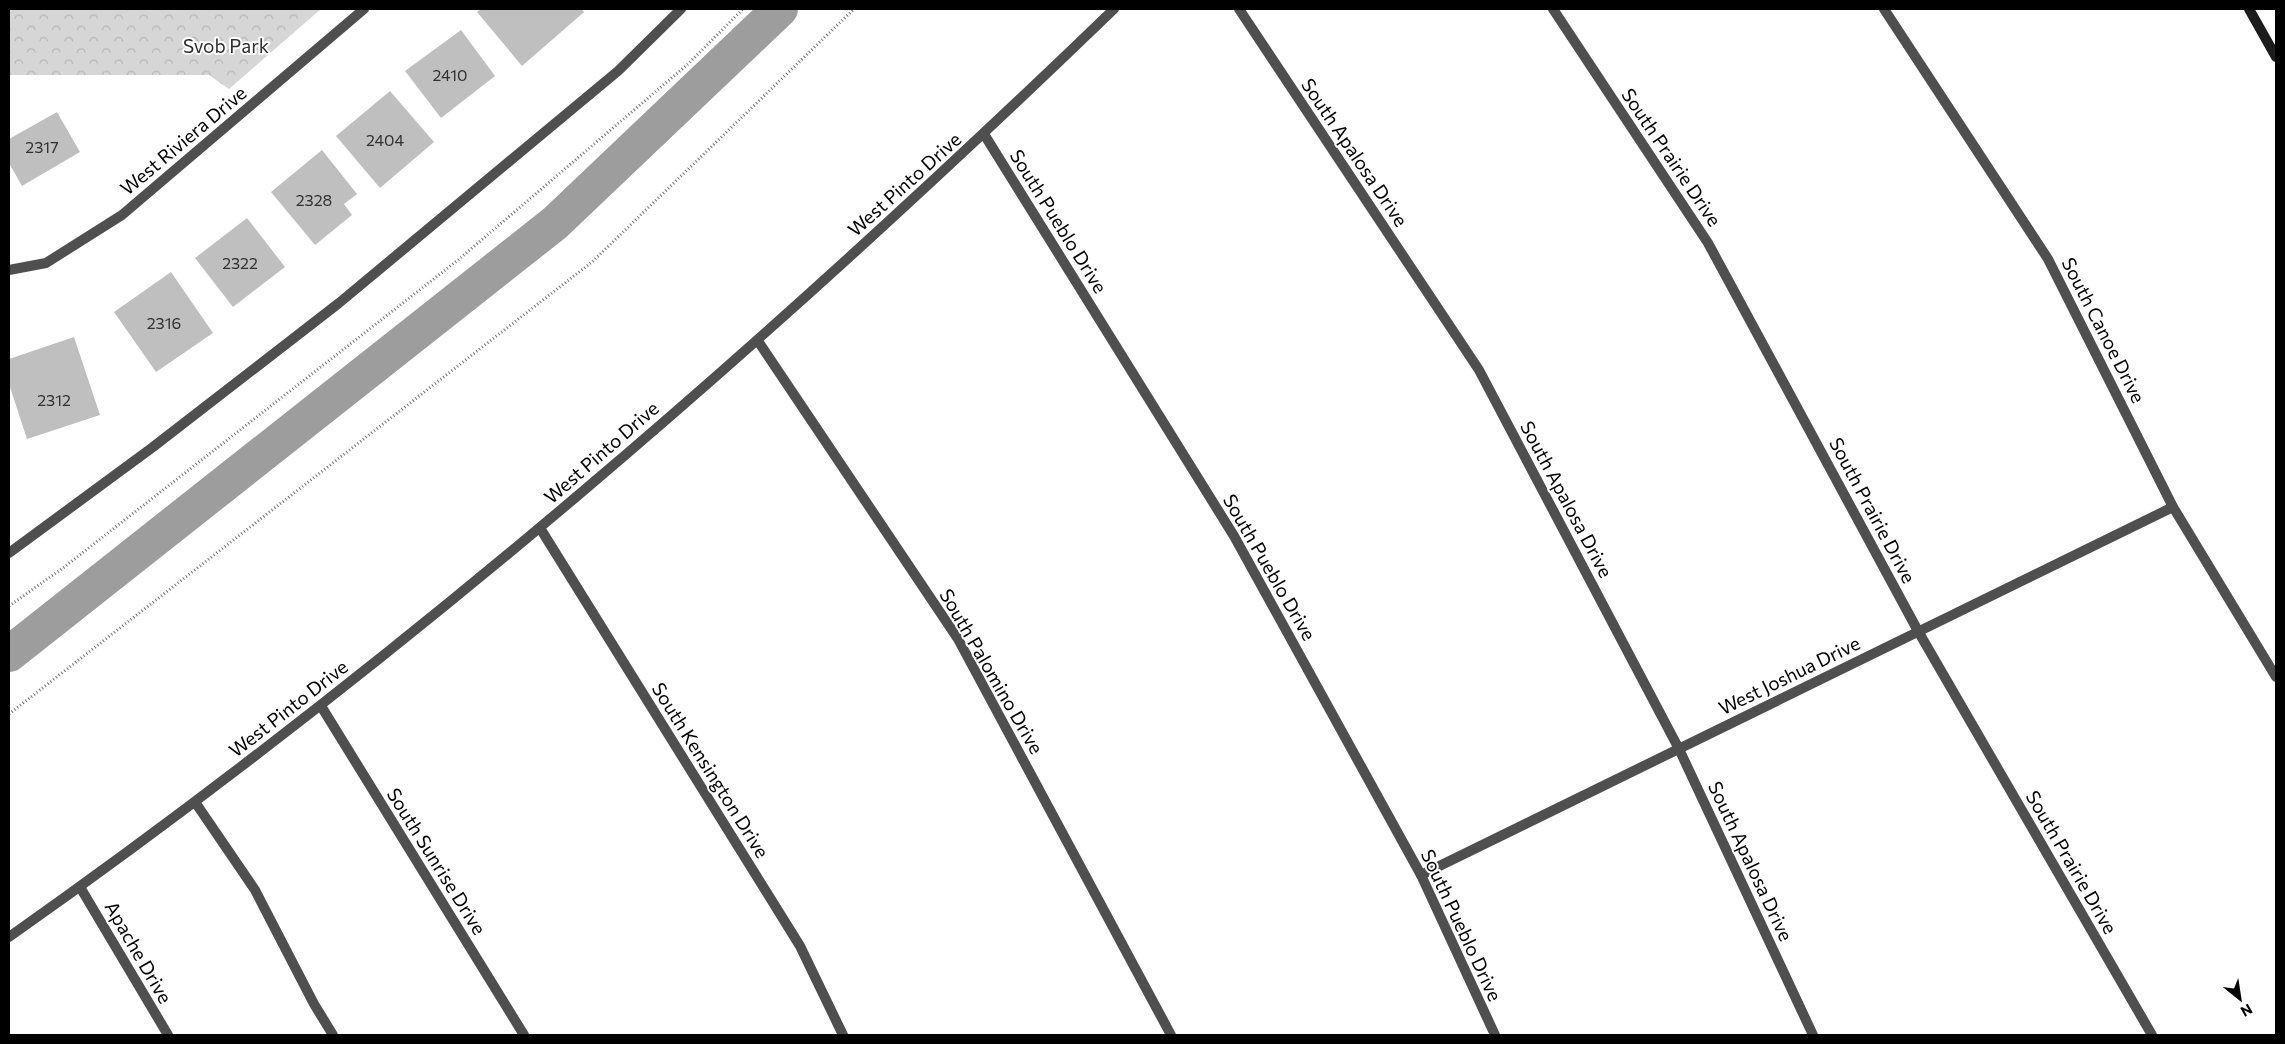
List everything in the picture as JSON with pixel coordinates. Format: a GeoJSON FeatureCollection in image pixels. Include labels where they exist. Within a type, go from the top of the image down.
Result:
{"type":"FeatureCollection","features":[{"type":"Feature","properties":{"kind":"main road"},"geometry":{"type":"LineString","coordinates":[[2249,9],[2276,57]]}},
{"type":"Feature","properties":{"kind":"street","name":"West Riviera Drive"},"geometry":{"type":"LineString","coordinates":[[9,270],[46,263],[122,214],[364,9]]}},
{"type":"Feature","properties":{"kind":"street"},"geometry":{"type":"LineString","coordinates":[[9,553],[153,447],[339,303],[618,71],[681,9]]}},
{"type":"Feature","properties":{"kind":"street","name":"West Pinto Drive"},"geometry":{"type":"LineString","coordinates":[[9,937],[196,802],[321,706],[540,528],[758,341],[984,134],[1114,9]]}},
{"type":"Feature","properties":{"kind":"street","name":"South Apalosa Drive"},"geometry":{"type":"LineString","coordinates":[[1239,9],[1479,370],[1679,749],[1813,1035]]}},
{"type":"Feature","properties":{"kind":"street","name":"South Prairie Drive"},"geometry":{"type":"LineString","coordinates":[[1553,9],[1708,244],[1918,630],[2152,1035]]}},
{"type":"Feature","properties":{"kind":"street","name":"South Canoe Drive"},"geometry":{"type":"LineString","coordinates":[[1884,9],[2048,259],[2173,507],[2276,677]]}},
{"type":"Feature","properties":{"kind":"street","name":"South Pueblo Drive"},"geometry":{"type":"LineString","coordinates":[[984,134],[1234,536],[1421,875],[1495,1035]]}},
{"type":"Feature","properties":{"kind":"street","name":"South Palomino Drive"},"geometry":{"type":"LineString","coordinates":[[758,341],[958,639],[1171,1035]]}},
{"type":"Feature","properties":{"kind":"street","name":"West Joshua Drive"},"geometry":{"type":"LineString","coordinates":[[1421,875],[1918,630],[2173,507]]}},
{"type":"Feature","properties":{"kind":"street","name":"South Kensington Drive"},"geometry":{"type":"LineString","coordinates":[[540,528],[800,946],[844,1035]]}},
{"type":"Feature","properties":{"kind":"street","name":"South Sunrise Drive"},"geometry":{"type":"LineString","coordinates":[[321,706],[524,1035]]}},
{"type":"Feature","properties":{"kind":"street"},"geometry":{"type":"LineString","coordinates":[[196,802],[255,890],[314,1004],[333,1035]]}},
{"type":"Feature","properties":{"kind":"street","name":"Apache Drive"},"geometry":{"type":"LineString","coordinates":[[80,887],[168,1035]]}},
{"type":"Feature","properties":{"kind":"path"},"geometry":{"type":"LineString","coordinates":[[9,606],[63,568],[458,260],[688,64],[743,9]]}},
{"type":"Feature","properties":{"kind":"path"},"geometry":{"type":"LineString","coordinates":[[9,714],[592,262],[854,9]]}},
{"type":"Feature","properties":{"kind":"green space","name":"Svob Park"},"geometry":{"type":"Polygon","coordinates":[[[9,9],[321,9],[229,89],[209,75],[9,75],[9,9]]]}},
{"type":"Feature","properties":{"kind":"building"},"geometry":{"type":"Polygon","coordinates":[[[481,9],[582,9],[584,12],[522,66],[477,12],[481,9]]]}},
{"type":"Feature","properties":{"kind":"building"},"geometry":{"type":"Polygon","coordinates":[[[461,30],[495,76],[441,118],[405,71],[461,30]]]}},
{"type":"Feature","properties":{"kind":"building"},"geometry":{"type":"Polygon","coordinates":[[[390,91],[434,142],[380,188],[336,136],[390,91]]]}},
{"type":"Feature","properties":{"kind":"building"},"geometry":{"type":"Polygon","coordinates":[[[57,112],[80,152],[22,186],[9,163],[9,139],[57,112]]]}},
{"type":"Feature","properties":{"kind":"building"},"geometry":{"type":"Polygon","coordinates":[[[322,150],[357,194],[344,204],[352,215],[315,245],[271,192],[322,150]]]}},
{"type":"Feature","properties":{"kind":"building"},"geometry":{"type":"Polygon","coordinates":[[[247,218],[285,267],[233,307],[195,258],[247,218]]]}},
{"type":"Feature","properties":{"kind":"building"},"geometry":{"type":"Polygon","coordinates":[[[171,272],[213,333],[156,372],[114,312],[171,272]]]}},
{"type":"Feature","properties":{"kind":"building"},"geometry":{"type":"Polygon","coordinates":[[[74,337],[100,415],[27,439],[9,384],[9,359],[74,337]]]}},
{"type":"Feature","properties":{"kind":"waterway"},"geometry":{"type":"LineString","coordinates":[[9,654],[555,223],[780,9]]}}]}
